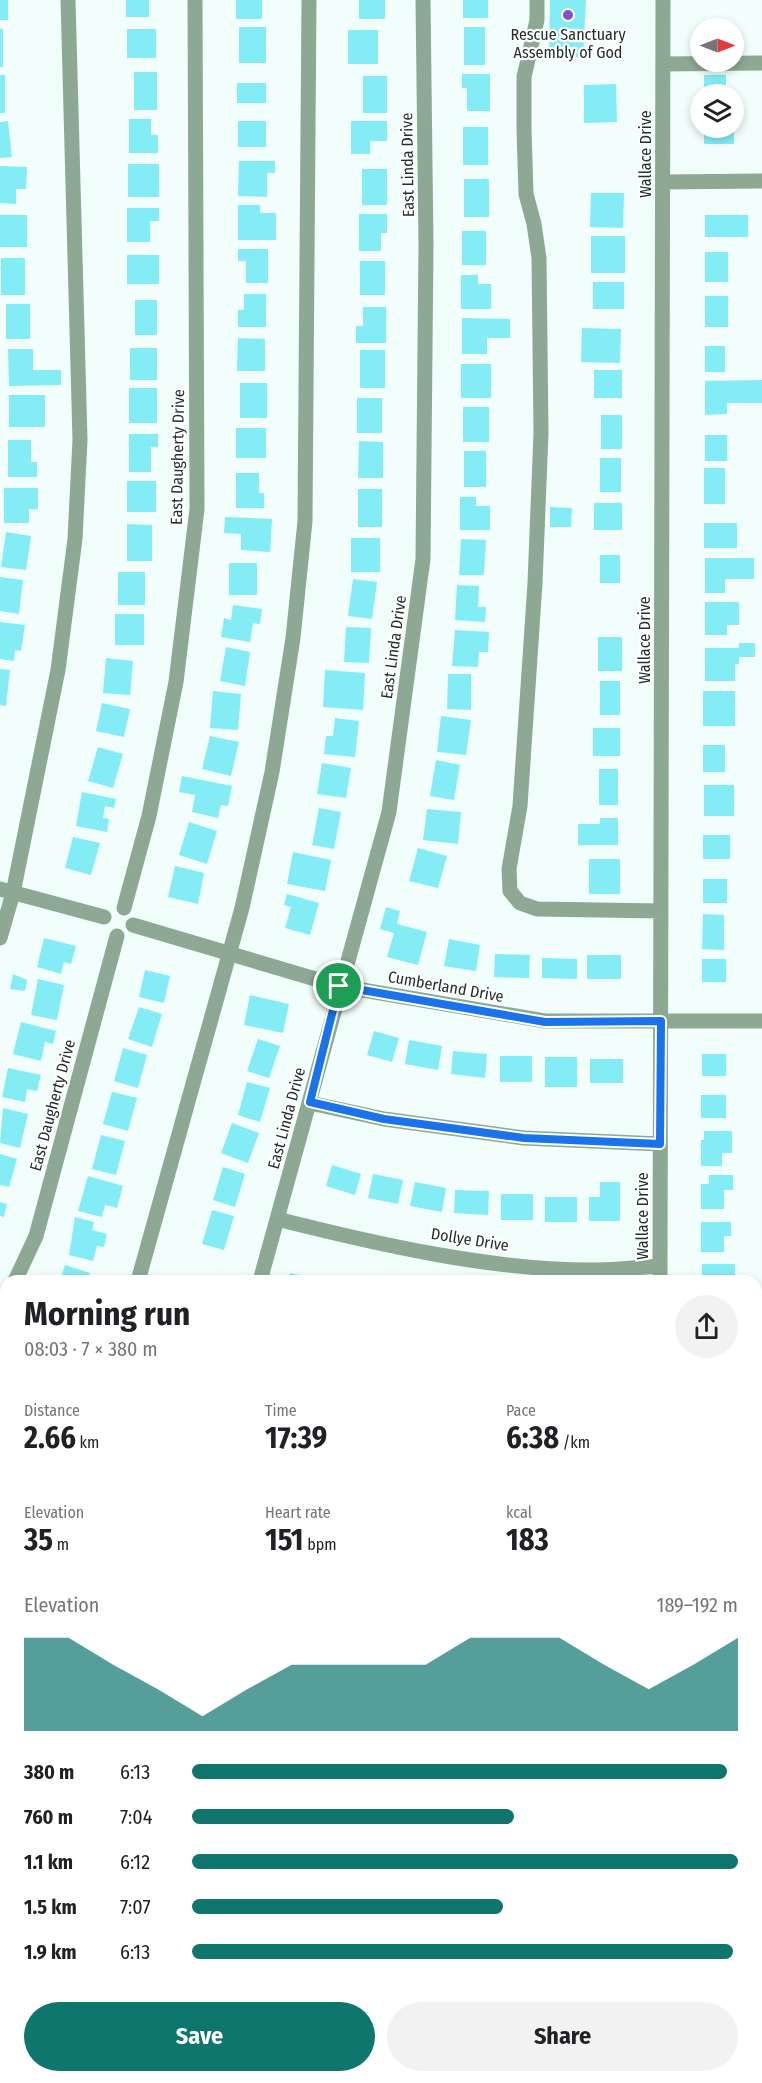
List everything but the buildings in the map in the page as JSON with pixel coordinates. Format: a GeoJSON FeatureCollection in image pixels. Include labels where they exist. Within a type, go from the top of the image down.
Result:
{"type":"FeatureCollection","features":[{"type":"Feature","properties":{"kind":"street"},"geometry":{"type":"LineString","coordinates":[[0,938],[7,891],[58,670],[75,539],[80,440],[68,0]]}},
{"type":"Feature","properties":{"kind":"street","name":"East Daugherty Drive"},"geometry":{"type":"LineString","coordinates":[[124,908],[149,816],[177,682],[197,509],[195,0]]}},
{"type":"Feature","properties":{"kind":"street"},"geometry":{"type":"LineString","coordinates":[[140,1275],[242,908],[272,772],[294,638],[305,520],[309,0]]}},
{"type":"Feature","properties":{"kind":"street","name":"East Linda Drive"},"geometry":{"type":"LineString","coordinates":[[262,1275],[310,1102],[339,986],[389,812],[423,559],[426,245],[423,0]]}},
{"type":"Feature","properties":{"kind":"street"},"geometry":{"type":"LineString","coordinates":[[537,0],[537,20],[524,77],[524,129],[526,194],[534,224],[539,258],[541,432],[529,673],[520,806],[509,868],[510,891],[520,903],[537,909],[661,911]]}},
{"type":"Feature","properties":{"kind":"street","name":"Wallace Drive"},"geometry":{"type":"LineString","coordinates":[[660,1274],[663,0]]}},
{"type":"Feature","properties":{"kind":"street"},"geometry":{"type":"LineString","coordinates":[[663,64],[762,63]]}},
{"type":"Feature","properties":{"kind":"street"},"geometry":{"type":"LineString","coordinates":[[663,182],[762,182]]}},
{"type":"Feature","properties":{"kind":"street"},"geometry":{"type":"LineString","coordinates":[[7,891],[104,917]]}},
{"type":"Feature","properties":{"kind":"street"},"geometry":{"type":"LineString","coordinates":[[111,908],[124,908],[130,912],[133,925],[124,936],[117,936],[106,931],[104,917],[111,908]]}},
{"type":"Feature","properties":{"kind":"street","name":"Cumberland Drive"},"geometry":{"type":"LineString","coordinates":[[133,925],[339,986],[545,1022],[762,1021]]}},
{"type":"Feature","properties":{"kind":"street","name":"East Daugherty Drive"},"geometry":{"type":"LineString","coordinates":[[18,1275],[36,1236],[117,936]]}},
{"type":"Feature","properties":{"kind":"street"},"geometry":{"type":"LineString","coordinates":[[310,1102],[384,1119],[513,1137],[660,1144]]}},
{"type":"Feature","properties":{"kind":"street","name":"Dollye Drive"},"geometry":{"type":"LineString","coordinates":[[277,1219],[372,1243],[507,1264],[660,1274]]}},
{"type":"Feature","properties":{"kind":"place","name":"Rescue Sanctuary Assembly of God"},"geometry":{"type":"Point","coordinates":[568,15]}},
{"type":"Feature","properties":{"kind":"route"},"geometry":{"type":"LineString","coordinates":[[339,986],[545,1022],[661,1021],[660,1144],[524,1138],[384,1119],[310,1102],[339,986]]}}]}
